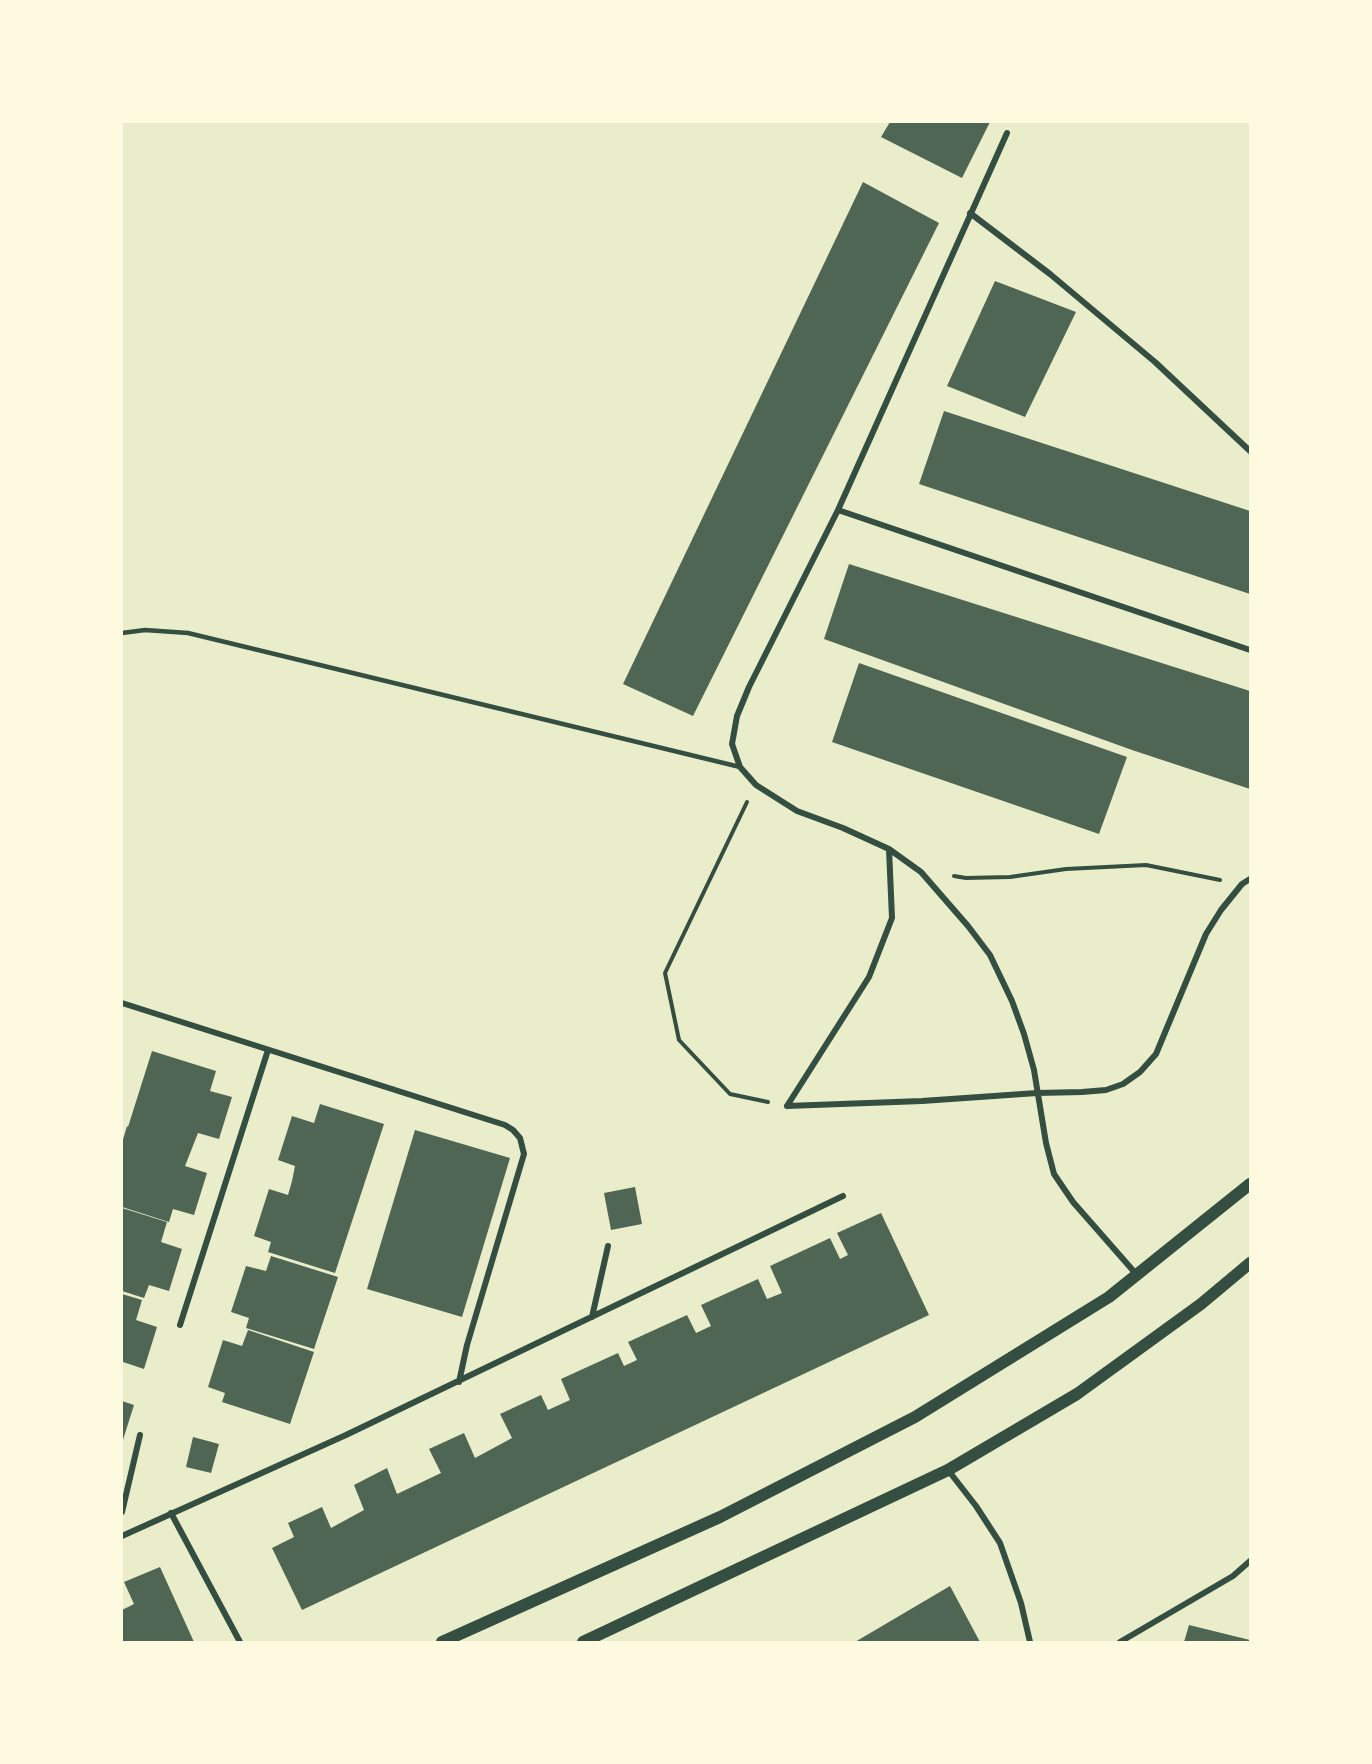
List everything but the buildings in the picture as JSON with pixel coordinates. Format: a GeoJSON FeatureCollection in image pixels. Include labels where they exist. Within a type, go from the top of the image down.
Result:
{"type":"FeatureCollection","features":[{"type":"Feature","properties":{"kind":"main road"},"geometry":{"type":"LineString","coordinates":[[442,1642],[720,1517],[915,1417],[1100,1303],[1251,1184]]}},
{"type":"Feature","properties":{"kind":"main road"},"geometry":{"type":"LineString","coordinates":[[583,1642],[948,1470],[1077,1394],[1201,1304],[1251,1263]]}},
{"type":"Feature","properties":{"kind":"street"},"geometry":{"type":"LineString","coordinates":[[1007,133],[838,510],[749,687],[737,716],[732,744],[740,767],[756,785],[797,811],[843,828],[889,849],[921,872],[968,926],[990,955],[1012,1001],[1024,1034],[1034,1070],[1046,1143],[1054,1174],[1073,1202],[1137,1275]]}},
{"type":"Feature","properties":{"kind":"street"},"geometry":{"type":"LineString","coordinates":[[970,213],[1050,274],[1155,362],[1251,451]]}},
{"type":"Feature","properties":{"kind":"street"},"geometry":{"type":"LineString","coordinates":[[838,510],[1251,650]]}},
{"type":"Feature","properties":{"kind":"street"},"geometry":{"type":"LineString","coordinates":[[787,1106],[869,977],[892,918],[889,849]]}},
{"type":"Feature","properties":{"kind":"street"},"geometry":{"type":"LineString","coordinates":[[787,1106],[932,1101],[1106,1090],[1123,1084],[1140,1072],[1156,1054],[1206,934],[1221,910],[1242,884],[1251,879]]}},
{"type":"Feature","properties":{"kind":"street"},"geometry":{"type":"LineString","coordinates":[[122,1003],[505,1125],[513,1130],[520,1138],[524,1154],[467,1345],[459,1382]]}},
{"type":"Feature","properties":{"kind":"street"},"geometry":{"type":"LineString","coordinates":[[180,1325],[268,1050]]}},
{"type":"Feature","properties":{"kind":"street"},"geometry":{"type":"LineString","coordinates":[[122,1536],[459,1382],[843,1196]]}},
{"type":"Feature","properties":{"kind":"street"},"geometry":{"type":"LineString","coordinates":[[592,1317],[608,1246]]}},
{"type":"Feature","properties":{"kind":"street"},"geometry":{"type":"LineString","coordinates":[[122,1512],[140,1435]]}},
{"type":"Feature","properties":{"kind":"street"},"geometry":{"type":"LineString","coordinates":[[948,1470],[976,1506],[1000,1543],[1021,1604],[1030,1642]]}},
{"type":"Feature","properties":{"kind":"street"},"geometry":{"type":"LineString","coordinates":[[171,1513],[240,1642]]}},
{"type":"Feature","properties":{"kind":"street"},"geometry":{"type":"LineString","coordinates":[[1120,1642],[1233,1576],[1251,1561]]}},
{"type":"Feature","properties":{"kind":"lane"},"geometry":{"type":"LineString","coordinates":[[122,633],[145,630],[188,633],[740,767]]}},
{"type":"Feature","properties":{"kind":"path"},"geometry":{"type":"LineString","coordinates":[[756,785],[665,973],[679,1040],[730,1094],[787,1106]]}},
{"type":"Feature","properties":{"kind":"path"},"geometry":{"type":"LineString","coordinates":[[921,872],[966,878],[1010,877],[1066,869],[1146,864],[1242,884]]}}]}
